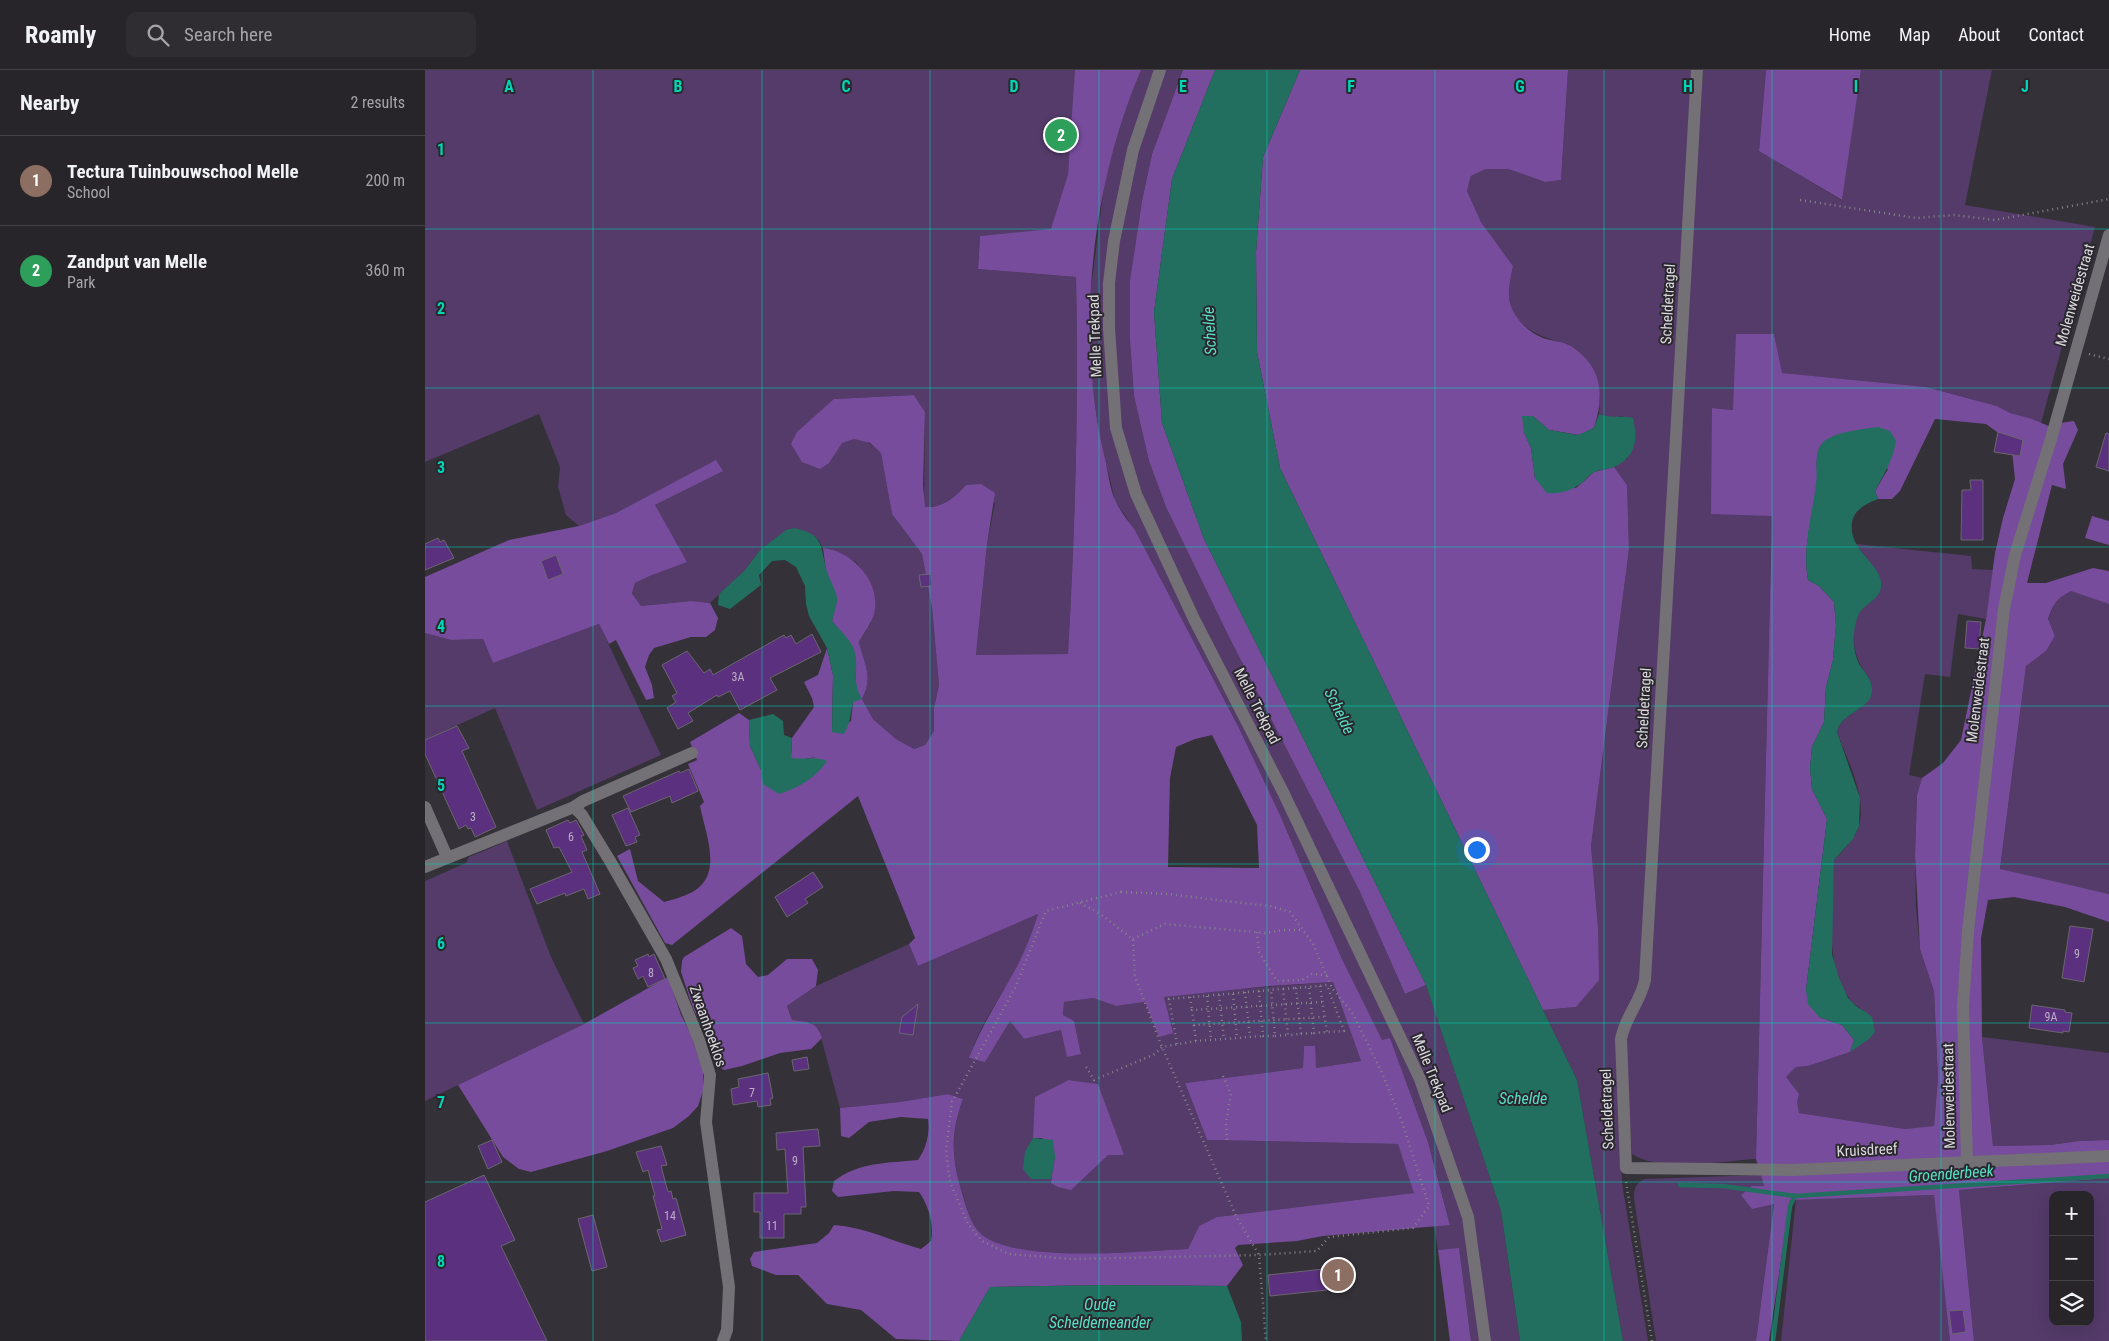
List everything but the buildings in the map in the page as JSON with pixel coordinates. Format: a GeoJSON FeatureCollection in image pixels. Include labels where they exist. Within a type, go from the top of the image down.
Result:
{"type":"FeatureCollection","features":[{"type":"Feature","properties":{"kind":"street","name":"Melle Trekpad"},"geometry":{"type":"LineString","coordinates":[[1160,70],[1133,150],[1114,241],[1109,283],[1109,328],[1116,428],[1137,494],[1194,619],[1283,792],[1420,1079],[1468,1217],[1485,1341]]}},
{"type":"Feature","properties":{"kind":"street","name":"Scheldetragel"},"geometry":{"type":"LineString","coordinates":[[1626,1168],[1621,1039],[1626,1019],[1643,988],[1646,969],[1697,70]]}},
{"type":"Feature","properties":{"kind":"street","name":"Molenweidestraat"},"geometry":{"type":"LineString","coordinates":[[1967,1162],[1963,1007],[1968,931],[2004,609],[2015,555],[2051,439],[2109,235]]}},
{"type":"Feature","properties":{"kind":"street"},"geometry":{"type":"LineString","coordinates":[[425,868],[447,857],[574,807],[583,801],[692,753]]}},
{"type":"Feature","properties":{"kind":"street"},"geometry":{"type":"LineString","coordinates":[[425,807],[447,857]]}},
{"type":"Feature","properties":{"kind":"street","name":"Zwaanhoeklos"},"geometry":{"type":"LineString","coordinates":[[574,807],[582,815],[610,861],[666,959],[699,1040],[710,1074],[706,1122],[729,1287],[727,1330],[723,1341]]}},
{"type":"Feature","properties":{"kind":"street","name":"Kruisdreef"},"geometry":{"type":"LineString","coordinates":[[1626,1168],[1793,1170],[2109,1156]]}},
{"type":"Feature","properties":{"kind":"path"},"geometry":{"type":"LineString","coordinates":[[1801,200],[1916,218],[1954,215],[1995,220],[2109,199]]}},
{"type":"Feature","properties":{"kind":"path"},"geometry":{"type":"LineString","coordinates":[[2075,350],[2109,359]]}},
{"type":"Feature","properties":{"kind":"path"},"geometry":{"type":"LineString","coordinates":[[1121,892],[1168,894],[1270,906],[1290,912],[1313,944],[1333,988],[1353,1014],[1382,1073],[1401,1118],[1429,1206],[1413,1228],[1329,1237],[1317,1252],[1259,1255],[1072,1259],[1009,1254],[982,1242],[968,1224],[951,1182],[946,1150],[952,1102],[1015,988],[1046,910],[1079,903],[1121,892]]}},
{"type":"Feature","properties":{"kind":"path"},"geometry":{"type":"LineString","coordinates":[[1079,903],[1099,913],[1133,939],[1135,977],[1162,1047],[1236,1216],[1259,1255],[1266,1341]]}},
{"type":"Feature","properties":{"kind":"path"},"geometry":{"type":"LineString","coordinates":[[1133,939],[1165,924],[1257,932],[1304,930]]}},
{"type":"Feature","properties":{"kind":"path"},"geometry":{"type":"LineString","coordinates":[[1257,932],[1259,952],[1277,981],[1302,980],[1312,974],[1327,975]]}},
{"type":"Feature","properties":{"kind":"path"},"geometry":{"type":"LineString","coordinates":[[1086,1067],[1094,1080],[1155,1054],[1162,1047],[1177,1044],[1196,1041],[1344,1031],[1327,985],[1169,999],[1177,1044]]}},
{"type":"Feature","properties":{"kind":"path"},"geometry":{"type":"LineString","coordinates":[[1320,986],[1327,1032]]}},
{"type":"Feature","properties":{"kind":"path"},"geometry":{"type":"LineString","coordinates":[[1309,987],[1314,1033]]}},
{"type":"Feature","properties":{"kind":"path"},"geometry":{"type":"LineString","coordinates":[[1296,988],[1301,1034]]}},
{"type":"Feature","properties":{"kind":"path"},"geometry":{"type":"LineString","coordinates":[[1283,989],[1287,1035]]}},
{"type":"Feature","properties":{"kind":"path"},"geometry":{"type":"LineString","coordinates":[[1271,990],[1275,1036]]}},
{"type":"Feature","properties":{"kind":"path"},"geometry":{"type":"LineString","coordinates":[[1259,991],[1263,1036]]}},
{"type":"Feature","properties":{"kind":"path"},"geometry":{"type":"LineString","coordinates":[[1245,992],[1250,1037]]}},
{"type":"Feature","properties":{"kind":"path"},"geometry":{"type":"LineString","coordinates":[[1219,994],[1224,1039]]}},
{"type":"Feature","properties":{"kind":"path"},"geometry":{"type":"LineString","coordinates":[[1233,994],[1237,1038]]}},
{"type":"Feature","properties":{"kind":"path"},"geometry":{"type":"LineString","coordinates":[[1207,996],[1211,1040]]}},
{"type":"Feature","properties":{"kind":"path"},"geometry":{"type":"LineString","coordinates":[[1190,997],[1196,1041]]}},
{"type":"Feature","properties":{"kind":"path"},"geometry":{"type":"LineString","coordinates":[[1192,1010],[1322,1002]]}},
{"type":"Feature","properties":{"kind":"path"},"geometry":{"type":"LineString","coordinates":[[1194,1026],[1324,1016]]}},
{"type":"Feature","properties":{"kind":"path"},"geometry":{"type":"LineString","coordinates":[[1223,1076],[1231,1094],[1226,1122],[1227,1141]]}},
{"type":"Feature","properties":{"kind":"path","name":"Scheldetragel"},"geometry":{"type":"LineString","coordinates":[[1626,1168],[1627,1189],[1652,1341]]}},
{"type":"Feature","properties":{"kind":"shaded area"},"geometry":{"type":"Polygon","coordinates":[[[425,70],[1183,70],[1152,154],[1142,201],[1130,280],[1130,341],[1134,396],[1149,461],[1166,507],[1229,637],[1360,892],[1405,994],[1426,985],[1501,1211],[1520,1341],[1471,1341],[1459,1249],[1438,1250],[1434,1226],[1450,1224],[1428,1142],[1390,1038],[1382,1041],[1342,959],[1280,815],[1239,728],[1135,530],[1115,501],[1100,437],[1091,381],[1090,297],[1105,178],[1069,162],[1068,174],[1051,230],[980,236],[978,269],[1076,277],[1076,466],[1068,654],[976,655],[987,544],[995,503],[966,485],[948,501],[937,506],[924,507],[925,412],[914,395],[834,399],[829,463],[840,445],[847,440],[857,439],[863,441],[881,452],[892,514],[922,554],[932,608],[939,685],[934,708],[934,731],[925,745],[914,749],[896,739],[873,719],[862,699],[866,691],[868,676],[859,642],[871,623],[866,575],[856,562],[830,549],[823,548],[818,539],[794,528],[786,531],[760,550],[745,570],[710,603],[691,601],[641,606],[632,592],[635,583],[652,575],[655,505],[722,471],[716,461],[616,513],[579,526],[566,515],[558,487],[560,467],[539,414],[425,462],[425,70]]]}},
{"type":"Feature","properties":{"kind":"shaded area"},"geometry":{"type":"Polygon","coordinates":[[[1075,70],[1141,70],[1124,114],[1110,161],[1100,209],[1093,259],[1090,309],[1091,359],[1095,407],[1112,491],[1120,509],[1135,530],[1239,728],[1280,815],[1342,959],[1382,1040],[1390,1038],[1428,1142],[1450,1225],[1323,1236],[1297,1241],[1238,1245],[1235,1248],[1243,1265],[1227,1286],[1106,1285],[990,1287],[959,1341],[896,1339],[861,1310],[827,1304],[798,1275],[776,1275],[752,1266],[750,1259],[754,1252],[817,1243],[829,1233],[834,1225],[867,1231],[921,1249],[931,1241],[930,1215],[926,1203],[919,1192],[894,1191],[838,1197],[832,1191],[834,1181],[853,1170],[874,1164],[918,1160],[927,1141],[928,1119],[901,1117],[869,1122],[849,1138],[841,1136],[840,1108],[900,1102],[948,1094],[963,1099],[954,1133],[954,1154],[955,1165],[968,1213],[981,1234],[998,1243],[1021,1249],[1080,1254],[1188,1249],[1199,1226],[1217,1217],[1414,1193],[1398,1144],[1207,1140],[1185,1083],[1303,1068],[1304,1046],[1315,1046],[1316,1068],[1361,1061],[1333,982],[1269,986],[1164,997],[1173,1033],[1159,1037],[1145,1002],[1116,1006],[1093,998],[1064,1002],[1063,1015],[1074,1021],[1081,1054],[1067,1057],[1061,1030],[1024,1039],[1010,1021],[985,1062],[969,1058],[985,1023],[1019,962],[1038,914],[918,966],[909,944],[915,938],[858,796],[672,945],[665,943],[617,856],[630,849],[638,881],[664,902],[686,895],[698,888],[706,879],[710,868],[710,856],[700,806],[704,802],[688,764],[697,760],[690,742],[739,713],[749,720],[750,746],[761,770],[816,757],[799,760],[791,758],[792,738],[814,707],[804,682],[818,675],[827,648],[833,675],[832,732],[851,721],[856,673],[840,631],[832,621],[837,599],[826,570],[823,548],[834,550],[854,562],[863,570],[874,591],[874,614],[859,642],[868,676],[866,691],[862,699],[873,719],[896,739],[914,749],[925,745],[934,731],[934,708],[939,685],[932,608],[922,554],[892,514],[881,453],[870,443],[854,439],[842,443],[829,463],[820,469],[802,462],[791,444],[797,432],[834,399],[914,395],[925,412],[923,485],[925,507],[943,504],[966,485],[981,484],[995,493],[987,544],[976,655],[1068,654],[1076,466],[1076,277],[978,269],[980,236],[1051,229],[1068,174],[1075,70]],[[1212,735],[1195,739],[1176,747],[1170,778],[1168,867],[1259,868],[1257,825],[1212,735]]]}},
{"type":"Feature","properties":{"kind":"shaded area"},"geometry":{"type":"Polygon","coordinates":[[[1183,70],[1215,70],[1172,179],[1154,312],[1162,423],[1204,539],[1426,985],[1405,994],[1360,892],[1229,637],[1166,507],[1149,461],[1134,396],[1130,341],[1130,280],[1142,201],[1152,154],[1183,70]]]}},
{"type":"Feature","properties":{"kind":"shaded area"},"geometry":{"type":"Polygon","coordinates":[[[1300,70],[1568,70],[1561,180],[1545,182],[1508,169],[1486,169],[1471,176],[1467,191],[1481,222],[1513,266],[1509,294],[1510,303],[1515,314],[1523,324],[1538,336],[1569,345],[1580,353],[1594,371],[1598,381],[1600,392],[1594,428],[1579,435],[1549,430],[1533,416],[1524,432],[1531,448],[1535,478],[1576,488],[1594,472],[1614,467],[1627,485],[1629,549],[1591,846],[1598,927],[1599,980],[1576,1007],[1543,1010],[1280,468],[1257,352],[1256,252],[1263,157],[1300,70]]]}},
{"type":"Feature","properties":{"kind":"shaded area"},"geometry":{"type":"Polygon","coordinates":[[[1568,70],[1693,70],[1641,980],[1628,1009],[1618,1100],[1622,1183],[1648,1341],[1623,1341],[1577,1080],[1543,1010],[1576,1007],[1598,927],[1591,846],[1629,549],[1627,485],[1614,467],[1628,458],[1623,416],[1609,418],[1599,414],[1600,395],[1568,344],[1541,336],[1519,321],[1510,304],[1509,295],[1513,266],[1481,222],[1467,191],[1471,176],[1486,169],[1508,169],[1545,182],[1561,180],[1568,70]]]}},
{"type":"Feature","properties":{"kind":"shaded area"},"geometry":{"type":"Polygon","coordinates":[[[1703,70],[1766,70],[1759,151],[1841,200],[1861,70],[1992,70],[1965,205],[2095,227],[2041,423],[2010,413],[1997,406],[1926,387],[1781,373],[1774,334],[1733,410],[1713,408],[1772,515],[1756,1159],[1675,1164],[1644,1160],[1632,1154],[1624,1043],[1643,997],[1661,756],[1703,70]]]}},
{"type":"Feature","properties":{"kind":"shaded area"},"geometry":{"type":"Polygon","coordinates":[[[1766,70],[1861,70],[1842,200],[1759,151],[1766,70]]]}},
{"type":"Feature","properties":{"kind":"shaded area"},"geometry":{"type":"Polygon","coordinates":[[[1736,334],[1774,334],[1782,373],[1926,387],[1997,406],[2010,413],[2032,419],[2058,430],[2060,423],[2074,421],[2078,430],[2063,464],[2066,489],[2052,485],[2027,583],[2046,583],[2093,568],[2109,571],[2109,604],[2071,591],[2062,596],[2054,605],[2048,619],[2055,636],[2046,651],[2026,666],[2000,869],[2109,894],[2109,922],[2065,907],[2014,897],[1988,900],[1981,938],[1982,1037],[1993,1146],[2050,1145],[2079,1141],[2109,1140],[2109,1178],[1959,1190],[1974,1341],[1950,1341],[1934,1195],[1790,1200],[1769,1341],[1756,1341],[1774,1204],[1752,1209],[1741,1195],[1752,1186],[1764,1186],[1756,1159],[1772,516],[1711,514],[1712,408],[1733,410],[1736,334]],[[1935,419],[1900,491],[1892,499],[1878,499],[1875,491],[1888,469],[1830,438],[1819,449],[1817,484],[1807,544],[1808,580],[1819,586],[1834,602],[1836,625],[1833,660],[1826,687],[1824,722],[1812,747],[1810,768],[1812,789],[1827,819],[1806,990],[1819,1017],[1842,1025],[1854,1040],[1850,1052],[1808,1066],[1796,1067],[1786,1077],[1799,1094],[1797,1102],[1799,1113],[1905,1129],[1934,1126],[1938,1078],[1934,991],[1920,949],[1915,855],[1917,795],[1922,778],[1943,763],[1961,740],[1986,619],[1995,553],[2015,479],[2011,442],[1986,424],[1935,419]]]}},
{"type":"Feature","properties":{"kind":"shaded area"},"geometry":{"type":"Polygon","coordinates":[[[716,460],[723,471],[655,505],[687,562],[635,583],[632,593],[641,606],[691,601],[710,603],[718,618],[715,630],[706,637],[691,637],[654,648],[649,655],[645,667],[652,685],[654,698],[646,700],[616,640],[609,644],[599,624],[493,663],[483,639],[451,640],[425,633],[425,577],[509,540],[579,526],[616,513],[716,460]]]}},
{"type":"Feature","properties":{"kind":"shaded area"},"geometry":{"type":"Polygon","coordinates":[[[2092,516],[2109,521],[2109,545],[2085,538],[2092,516]]]}},
{"type":"Feature","properties":{"kind":"shaded area"},"geometry":{"type":"Polygon","coordinates":[[[1856,544],[1971,556],[1972,569],[1993,570],[1986,619],[1958,614],[1950,677],[1925,674],[1909,775],[1922,778],[1917,795],[1916,907],[1920,949],[1934,991],[1938,1078],[1934,1127],[1905,1129],[1799,1113],[1786,1077],[1796,1067],[1808,1066],[1850,1052],[1866,1012],[1851,1001],[1841,985],[1835,966],[1831,921],[1834,860],[1855,836],[1861,814],[1855,778],[1837,732],[1843,721],[1864,704],[1871,693],[1870,681],[1857,656],[1853,631],[1861,610],[1879,594],[1875,570],[1856,544]]]}},
{"type":"Feature","properties":{"kind":"shaded area"},"geometry":{"type":"Polygon","coordinates":[[[2071,590],[2109,604],[2109,894],[2000,870],[2026,666],[2046,651],[2055,636],[2048,620],[2050,614],[2059,599],[2071,590]]]}},
{"type":"Feature","properties":{"kind":"shaded area"},"geometry":{"type":"Polygon","coordinates":[[[599,624],[661,755],[537,810],[495,708],[425,740],[425,633],[451,640],[483,639],[493,663],[599,624]]]}},
{"type":"Feature","properties":{"kind":"shaded area"},"geometry":{"type":"Polygon","coordinates":[[[507,841],[551,957],[584,1024],[425,1101],[425,881],[466,863],[469,857],[507,841]]]}},
{"type":"Feature","properties":{"kind":"shaded area"},"geometry":{"type":"Polygon","coordinates":[[[1038,914],[1019,962],[984,1023],[974,1046],[970,1058],[985,1061],[1010,1021],[1024,1039],[1061,1030],[1081,1054],[1074,1022],[1063,1015],[1064,1002],[1093,998],[1116,1006],[1145,1002],[1172,1033],[1164,997],[1195,992],[1333,982],[1361,1061],[1316,1068],[1304,1046],[1303,1068],[1185,1083],[1207,1140],[1399,1144],[1415,1193],[1217,1217],[1199,1226],[1188,1249],[1079,1254],[1048,1253],[1019,1249],[996,1243],[980,1233],[971,1219],[958,1179],[954,1145],[956,1123],[963,1099],[948,1094],[900,1102],[840,1108],[819,1030],[811,1023],[792,1020],[787,1006],[816,986],[909,944],[918,966],[1038,914]],[[1069,1080],[1025,1151],[1093,1167],[1108,1155],[1123,1155],[1098,1084],[1069,1080]]]}},
{"type":"Feature","properties":{"kind":"shaded area"},"geometry":{"type":"Polygon","coordinates":[[[731,928],[742,936],[746,964],[758,977],[768,975],[787,959],[812,959],[818,970],[816,986],[787,1006],[792,1020],[811,1023],[820,1032],[822,1038],[811,1049],[780,1053],[724,1070],[717,1065],[711,1053],[709,1041],[693,1008],[681,972],[682,961],[684,957],[731,928]]]}},
{"type":"Feature","properties":{"kind":"shaded area"},"geometry":{"type":"Polygon","coordinates":[[[668,977],[703,1071],[703,1091],[698,1106],[689,1116],[673,1128],[607,1151],[531,1172],[519,1169],[503,1157],[458,1085],[584,1024],[668,977]]]}},
{"type":"Feature","properties":{"kind":"shaded area"},"geometry":{"type":"Polygon","coordinates":[[[1982,1037],[2109,1053],[2109,1140],[2079,1141],[2050,1145],[1993,1146],[1982,1037]]]}},
{"type":"Feature","properties":{"kind":"shaded area"},"geometry":{"type":"Polygon","coordinates":[[[1069,1080],[1098,1084],[1124,1155],[1108,1155],[1071,1190],[1051,1183],[1055,1157],[1042,1138],[1033,1138],[1035,1097],[1069,1080]]]}},
{"type":"Feature","properties":{"kind":"shaded area"},"geometry":{"type":"Polygon","coordinates":[[[1761,1175],[1764,1186],[1774,1203],[1756,1341],[1656,1341],[1634,1199],[1637,1184],[1645,1179],[1761,1175]]]}},
{"type":"Feature","properties":{"kind":"shaded area"},"geometry":{"type":"Polygon","coordinates":[[[2109,1178],[2109,1341],[1974,1341],[1959,1190],[2109,1178]]]}},
{"type":"Feature","properties":{"kind":"shaded area"},"geometry":{"type":"Polygon","coordinates":[[[1935,1195],[1950,1341],[1781,1341],[1796,1199],[1935,1195]]]}},
{"type":"Feature","properties":{"kind":"shaded area"},"geometry":{"type":"Polygon","coordinates":[[[1459,1248],[1471,1341],[1450,1341],[1438,1250],[1459,1248]]]}},
{"type":"Feature","properties":{"kind":"water","name":"Schelde"},"geometry":{"type":"Polygon","coordinates":[[[1215,70],[1300,70],[1263,157],[1256,252],[1257,352],[1280,468],[1577,1080],[1623,1341],[1520,1341],[1501,1211],[1426,985],[1204,539],[1162,423],[1154,312],[1172,179],[1215,70]]]}},
{"type":"Feature","properties":{"kind":"water"},"geometry":{"type":"Polygon","coordinates":[[[1599,414],[1633,418],[1635,441],[1631,453],[1621,463],[1593,473],[1570,490],[1547,493],[1535,478],[1531,448],[1524,432],[1522,416],[1533,416],[1549,430],[1578,435],[1594,428],[1599,414]]]}},
{"type":"Feature","properties":{"kind":"water"},"geometry":{"type":"Polygon","coordinates":[[[1878,427],[1890,431],[1896,441],[1895,448],[1888,467],[1875,491],[1878,499],[1865,505],[1858,511],[1852,523],[1852,533],[1855,541],[1875,569],[1881,583],[1879,594],[1858,616],[1854,634],[1857,658],[1870,680],[1872,691],[1867,703],[1844,720],[1837,732],[1860,798],[1859,826],[1853,839],[1834,860],[1832,954],[1839,978],[1848,998],[1872,1017],[1875,1032],[1869,1039],[1850,1052],[1854,1040],[1842,1025],[1819,1017],[1808,1004],[1806,990],[1827,819],[1812,789],[1810,768],[1812,747],[1824,722],[1826,687],[1833,660],[1836,625],[1834,602],[1819,586],[1808,580],[1806,556],[1816,484],[1817,455],[1820,446],[1830,437],[1838,434],[1878,427]]]}},
{"type":"Feature","properties":{"kind":"water"},"geometry":{"type":"Polygon","coordinates":[[[794,528],[810,533],[819,541],[827,572],[837,598],[832,621],[849,640],[855,653],[856,681],[862,699],[853,702],[849,722],[844,734],[832,732],[833,675],[827,648],[809,616],[805,586],[796,567],[785,560],[772,561],[759,575],[761,585],[730,609],[718,605],[719,594],[745,570],[760,550],[786,530],[794,528]]]}},
{"type":"Feature","properties":{"kind":"water"},"geometry":{"type":"Polygon","coordinates":[[[773,714],[783,721],[784,735],[792,738],[791,758],[827,761],[806,782],[779,794],[763,784],[761,770],[750,746],[749,720],[773,714]]]}},
{"type":"Feature","properties":{"kind":"water"},"geometry":{"type":"Polygon","coordinates":[[[1033,1138],[1053,1140],[1055,1157],[1051,1179],[1031,1179],[1023,1169],[1025,1151],[1033,1138]]]}},
{"type":"Feature","properties":{"kind":"water","name":"Oude Scheldemeander"},"geometry":{"type":"Polygon","coordinates":[[[1106,1285],[1227,1286],[1241,1322],[1242,1341],[959,1341],[990,1287],[1106,1285]]]}},
{"type":"Feature","properties":{"kind":"waterway","name":"Groenderbeek"},"geometry":{"type":"LineString","coordinates":[[1773,1341],[1790,1206],[1795,1196],[2109,1176]]}},
{"type":"Feature","properties":{"kind":"waterway","name":"Groenderbeek"},"geometry":{"type":"LineString","coordinates":[[1680,1185],[1723,1186],[1795,1196]]}},
{"type":"Feature","properties":{"kind":"place","name":"Zandput van Melle"},"geometry":{"type":"Point","coordinates":[1061,135]}},
{"type":"Feature","properties":{"kind":"place","name":"Tectura Tuinbouwschool Melle"},"geometry":{"type":"Point","coordinates":[1338,1275]}}]}
